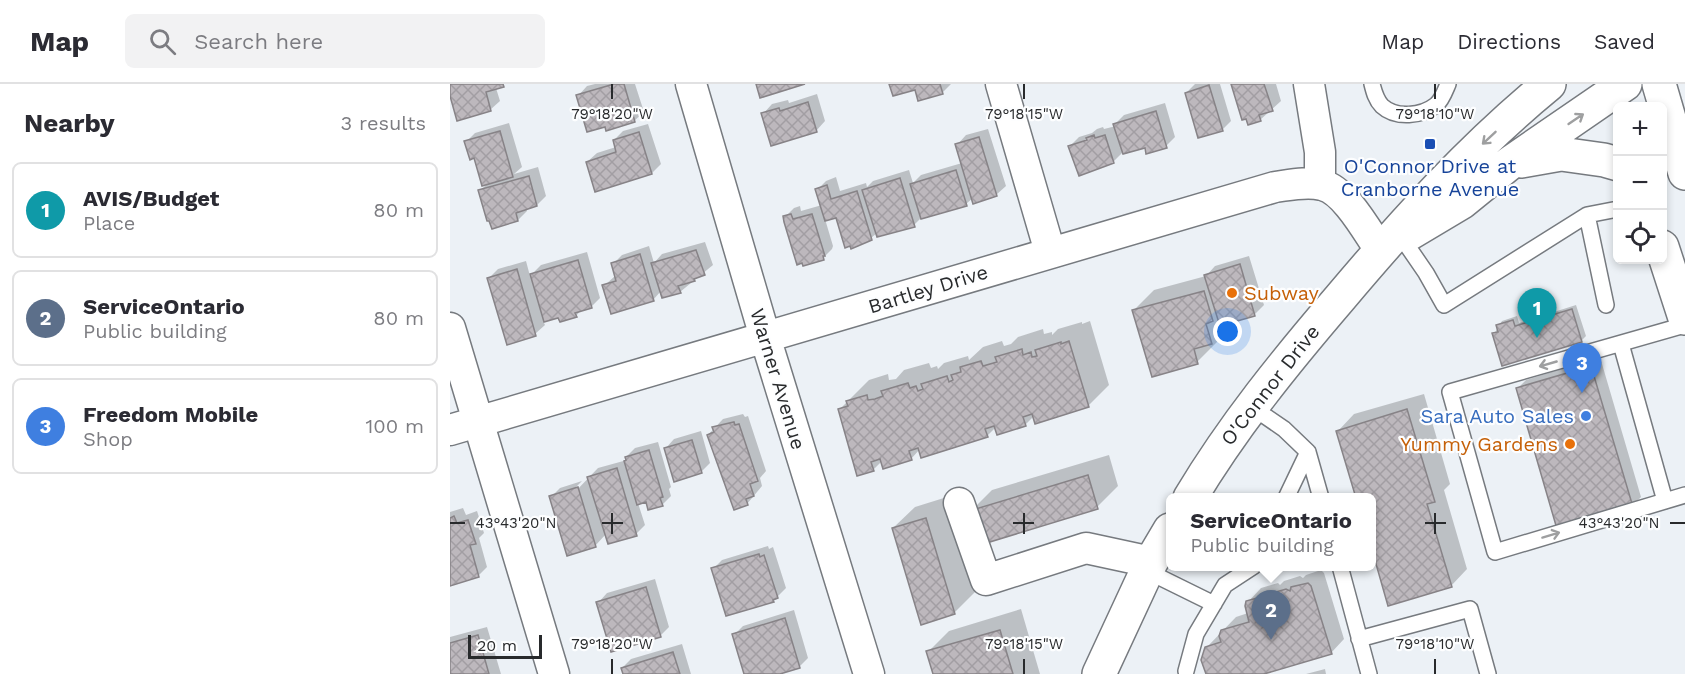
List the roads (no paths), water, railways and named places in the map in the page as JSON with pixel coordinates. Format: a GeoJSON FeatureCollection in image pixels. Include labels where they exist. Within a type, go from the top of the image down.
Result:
{"type":"FeatureCollection","features":[{"type":"Feature","properties":{"kind":"main road","name":"O'Connor Drive"},"geometry":{"type":"LineString","coordinates":[[1193,493],[1209,465],[1293,352],[1450,175],[1549,84]]}},
{"type":"Feature","properties":{"kind":"main road"},"geometry":{"type":"LineString","coordinates":[[1659,84],[1685,173]]}},
{"type":"Feature","properties":{"kind":"main road"},"geometry":{"type":"LineString","coordinates":[[1673,136],[1682,84]]}},
{"type":"Feature","properties":{"kind":"main road","name":"O'Connor Drive"},"geometry":{"type":"LineString","coordinates":[[1391,244],[1462,202],[1510,163],[1619,91]]}},
{"type":"Feature","properties":{"kind":"main road"},"geometry":{"type":"LineString","coordinates":[[1510,163],[1561,154],[1613,163]]}},
{"type":"Feature","properties":{"kind":"main road"},"geometry":{"type":"LineString","coordinates":[[1667,262],[1685,318]]}},
{"type":"Feature","properties":{"kind":"main road"},"geometry":{"type":"LineString","coordinates":[[1099,674],[1149,567],[1166,537]]}},
{"type":"Feature","properties":{"kind":"street","name":"Warner Avenue"},"geometry":{"type":"LineString","coordinates":[[691,84],[765,337],[869,674]]}},
{"type":"Feature","properties":{"kind":"street"},"geometry":{"type":"LineString","coordinates":[[1001,84],[1050,252]]}},
{"type":"Feature","properties":{"kind":"street"},"geometry":{"type":"LineString","coordinates":[[1309,84],[1320,152],[1320,184],[1330,188],[1391,244]]}},
{"type":"Feature","properties":{"kind":"street","name":"Bartley Drive"},"geometry":{"type":"LineString","coordinates":[[464,426],[1275,187],[1320,184]]}},
{"type":"Feature","properties":{"kind":"street"},"geometry":{"type":"LineString","coordinates":[[450,328],[464,426],[554,674]]}},
{"type":"Feature","properties":{"kind":"street"},"geometry":{"type":"LineString","coordinates":[[959,503],[986,580],[1086,548],[1149,567]]}},
{"type":"Feature","properties":{"kind":"lane"},"geometry":{"type":"LineString","coordinates":[[1372,84],[1383,106],[1403,115],[1419,113],[1437,104],[1448,84]]}},
{"type":"Feature","properties":{"kind":"lane"},"geometry":{"type":"LineString","coordinates":[[1391,244],[1426,273],[1444,305],[1587,215],[1613,210]]}},
{"type":"Feature","properties":{"kind":"lane"},"geometry":{"type":"LineString","coordinates":[[1587,215],[1606,305]]}},
{"type":"Feature","properties":{"kind":"lane"},"geometry":{"type":"LineString","coordinates":[[1685,325],[1450,392],[1495,552],[1685,495]]}},
{"type":"Feature","properties":{"kind":"lane"},"geometry":{"type":"LineString","coordinates":[[1621,344],[1665,501]]}},
{"type":"Feature","properties":{"kind":"lane"},"geometry":{"type":"LineString","coordinates":[[1252,407],[1284,429],[1308,452],[1320,493]]}},
{"type":"Feature","properties":{"kind":"lane"},"geometry":{"type":"LineString","coordinates":[[1288,493],[1308,452]]}},
{"type":"Feature","properties":{"kind":"lane"},"geometry":{"type":"LineString","coordinates":[[1149,567],[1214,604]]}},
{"type":"Feature","properties":{"kind":"lane"},"geometry":{"type":"LineString","coordinates":[[1186,671],[1196,634],[1225,585],[1248,571]]}},
{"type":"Feature","properties":{"kind":"lane"},"geometry":{"type":"LineString","coordinates":[[1341,571],[1369,674]]}},
{"type":"Feature","properties":{"kind":"lane"},"geometry":{"type":"LineString","coordinates":[[1359,639],[1470,609],[1488,674]]}},
{"type":"Feature","properties":{"kind":"place","name":"O'Connor Drive at Cranborne Avenue"},"geometry":{"type":"Point","coordinates":[1430,144]}},
{"type":"Feature","properties":{"kind":"place","name":"Subway"},"geometry":{"type":"Point","coordinates":[1232,293]}},
{"type":"Feature","properties":{"kind":"place","name":"AVIS/Budget"},"geometry":{"type":"Point","coordinates":[1537,338]}},
{"type":"Feature","properties":{"kind":"place","name":"Freedom Mobile"},"geometry":{"type":"Point","coordinates":[1582,393]}},
{"type":"Feature","properties":{"kind":"place","name":"Sara Auto Sales"},"geometry":{"type":"Point","coordinates":[1586,416]}},
{"type":"Feature","properties":{"kind":"place","name":"Yummy Gardens"},"geometry":{"type":"Point","coordinates":[1570,444]}},
{"type":"Feature","properties":{"kind":"place","name":"ServiceOntario"},"geometry":{"type":"Point","coordinates":[1271,640]}}]}
